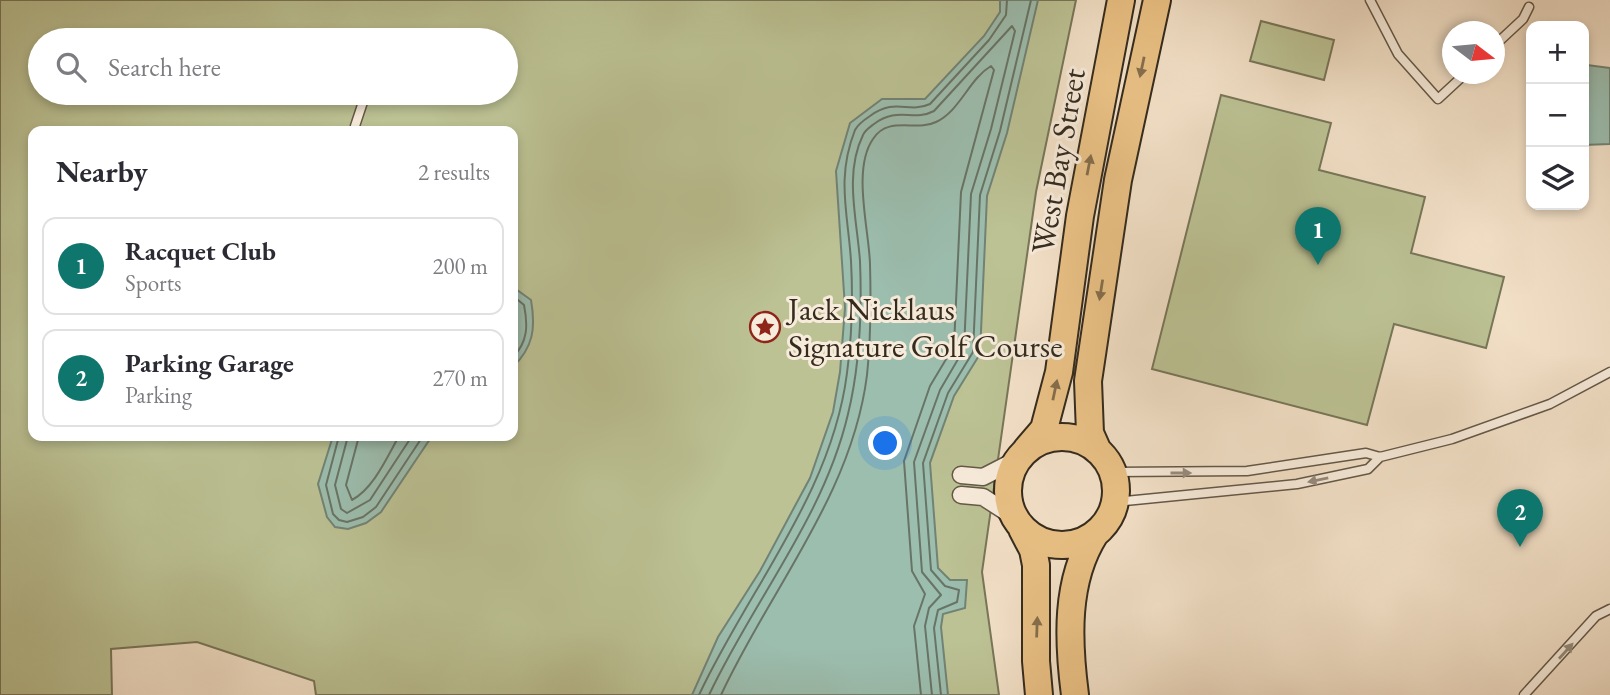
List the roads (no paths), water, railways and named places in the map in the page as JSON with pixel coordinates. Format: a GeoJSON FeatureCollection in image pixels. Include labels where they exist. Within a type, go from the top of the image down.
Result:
{"type":"FeatureCollection","features":[{"type":"Feature","properties":{"kind":"main road","name":"West Bay Street"},"geometry":{"type":"LineString","coordinates":[[1022,455],[1044,429],[1059,372],[1080,216],[1121,0]]}},
{"type":"Feature","properties":{"kind":"main road","name":"West Bay Street"},"geometry":{"type":"LineString","coordinates":[[1105,462],[1090,433],[1088,381],[1118,180],[1157,0]]}},
{"type":"Feature","properties":{"kind":"main road"},"geometry":{"type":"LineString","coordinates":[[1039,695],[1035,661],[1036,565],[1033,550],[1018,522],[1008,494],[1012,470],[1022,455],[1041,441],[1058,437],[1084,442],[1105,462],[1115,502],[1108,520],[1082,554],[1076,575],[1071,635],[1075,695]]}},
{"type":"Feature","properties":{"kind":"main road"},"geometry":{"type":"LineString","coordinates":[[1018,522],[1041,541],[1054,545],[1078,543],[1095,534]]}},
{"type":"Feature","properties":{"kind":"street"},"geometry":{"type":"LineString","coordinates":[[961,475],[984,477],[1022,455]]}},
{"type":"Feature","properties":{"kind":"street"},"geometry":{"type":"LineString","coordinates":[[961,495],[983,497],[1018,522]]}},
{"type":"Feature","properties":{"kind":"lane"},"geometry":{"type":"LineString","coordinates":[[1370,0],[1398,54],[1438,99],[1454,84]]}},
{"type":"Feature","properties":{"kind":"lane"},"geometry":{"type":"LineString","coordinates":[[1505,36],[1523,19],[1529,6]]}},
{"type":"Feature","properties":{"kind":"lane"},"geometry":{"type":"LineString","coordinates":[[355,126],[362,105]]}},
{"type":"Feature","properties":{"kind":"lane"},"geometry":{"type":"LineString","coordinates":[[1105,462],[1237,472],[1366,453],[1380,457],[1452,439],[1550,404],[1610,372]]}},
{"type":"Feature","properties":{"kind":"lane"},"geometry":{"type":"LineString","coordinates":[[1115,502],[1284,486],[1368,469],[1380,457]]}},
{"type":"Feature","properties":{"kind":"lane"},"geometry":{"type":"LineString","coordinates":[[1524,695],[1596,616],[1610,610]]}},
{"type":"Feature","properties":{"kind":"water"},"geometry":{"type":"Polygon","coordinates":[[[1000,0],[1038,0],[1007,133],[987,196],[980,354],[954,396],[930,463],[938,568],[950,580],[967,580],[965,608],[943,614],[941,627],[948,695],[692,695],[718,637],[760,571],[810,478],[833,412],[840,372],[845,308],[836,171],[850,123],[882,99],[925,99],[984,36],[1000,12],[1000,0]]]}},
{"type":"Feature","properties":{"kind":"water"},"geometry":{"type":"Polygon","coordinates":[[[1589,65],[1610,68],[1610,144],[1589,145],[1589,65]]]}},
{"type":"Feature","properties":{"kind":"water"},"geometry":{"type":"Polygon","coordinates":[[[518,291],[531,300],[533,320],[529,345],[518,362],[518,291]]]}},
{"type":"Feature","properties":{"kind":"water"},"geometry":{"type":"Polygon","coordinates":[[[331,441],[429,441],[381,512],[366,523],[348,529],[335,527],[327,517],[318,484],[331,441]]]}},
{"type":"Feature","properties":{"kind":"place","name":"Racquet Club"},"geometry":{"type":"Point","coordinates":[1318,265]}},
{"type":"Feature","properties":{"kind":"place","name":"Jack Nicklaus Signature Golf Course"},"geometry":{"type":"Point","coordinates":[765,327]}},
{"type":"Feature","properties":{"kind":"place","name":"Parking Garage"},"geometry":{"type":"Point","coordinates":[1520,547]}}]}
